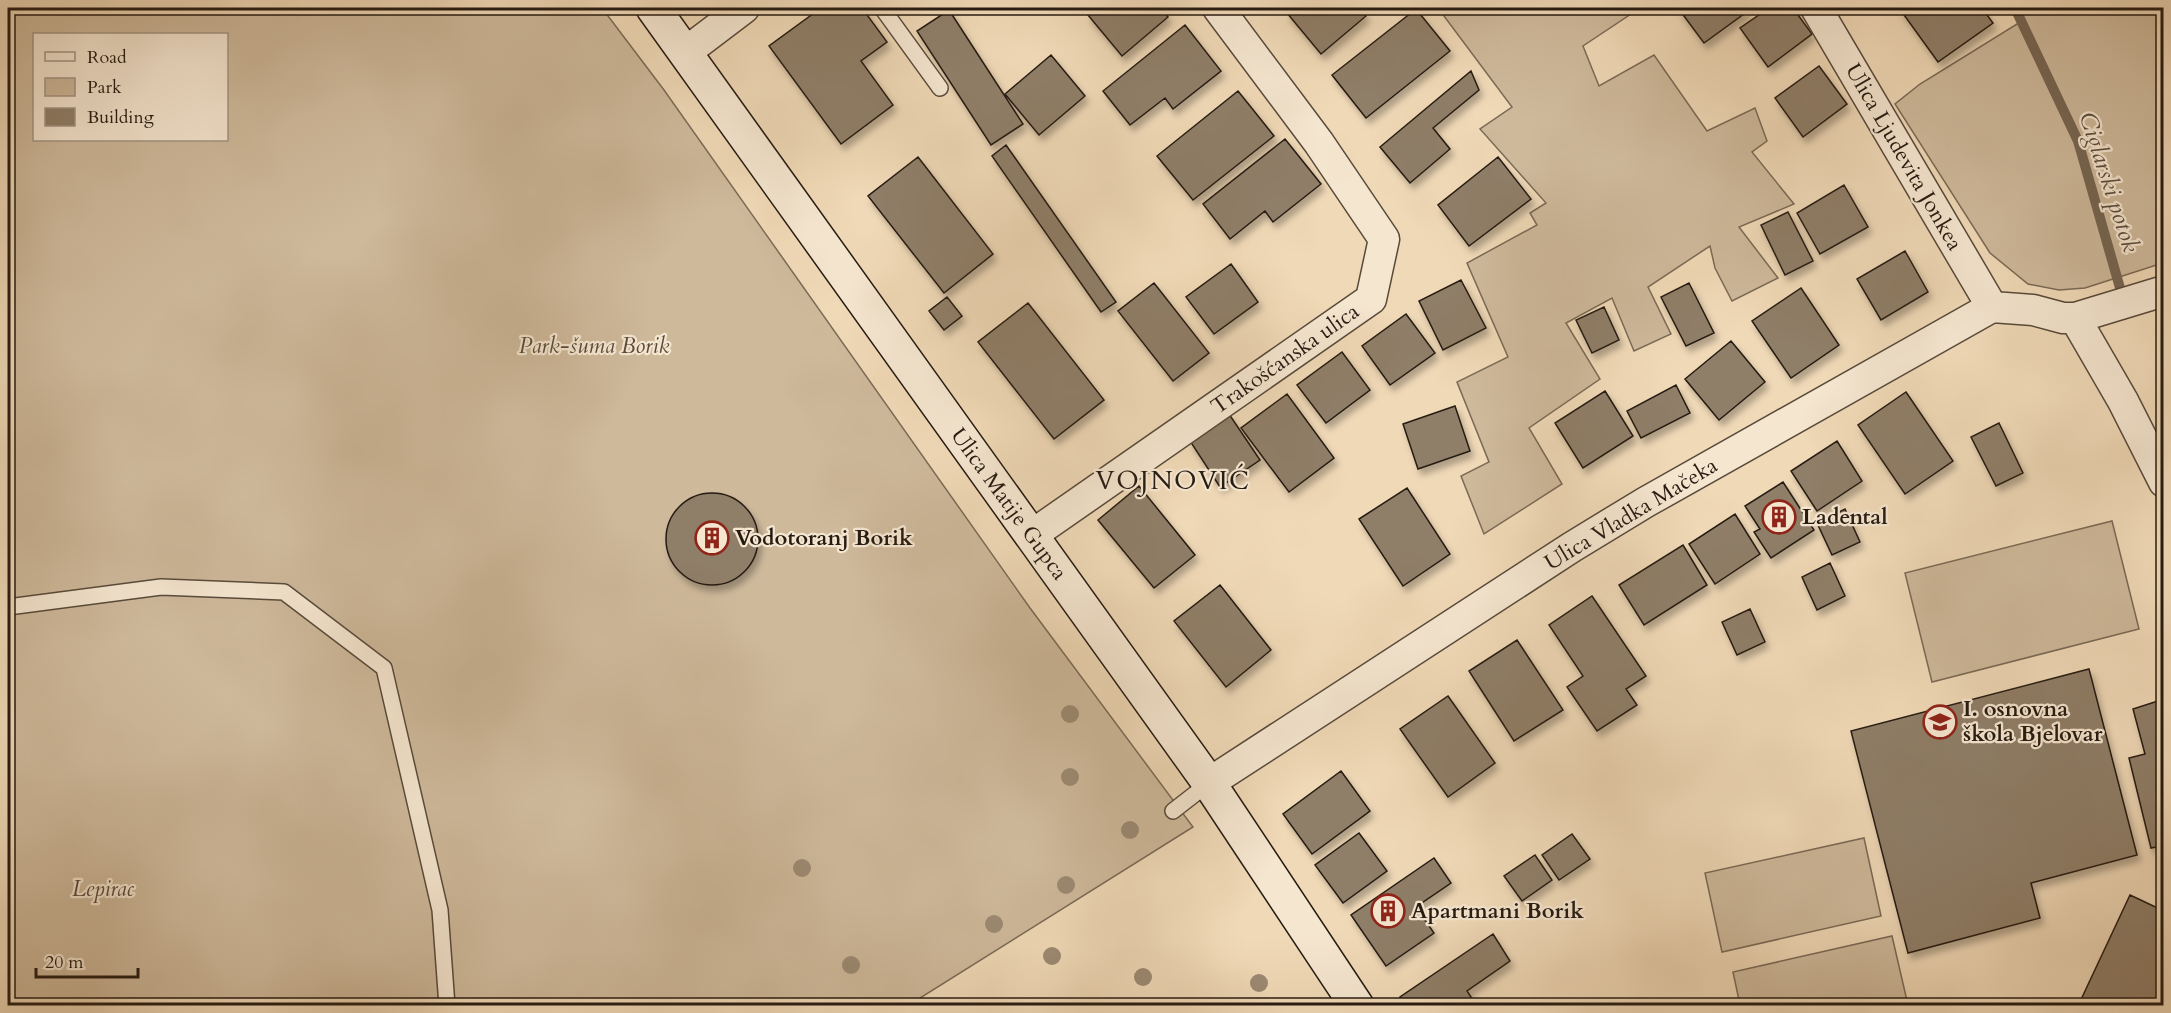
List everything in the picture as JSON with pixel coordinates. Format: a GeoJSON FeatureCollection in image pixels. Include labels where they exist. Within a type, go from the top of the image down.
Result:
{"type":"FeatureCollection","features":[{"type":"Feature","properties":{"kind":"street","name":"Ulica Matije Gupca"},"geometry":{"type":"LineString","coordinates":[[654,8],[1209,783],[1357,1005]]}},
{"type":"Feature","properties":{"kind":"street"},"geometry":{"type":"LineString","coordinates":[[686,52],[744,8]]}},
{"type":"Feature","properties":{"kind":"street","name":"Trakošćanska ulica"},"geometry":{"type":"LineString","coordinates":[[1032,535],[1371,299],[1384,239],[1319,143],[1218,8]]}},
{"type":"Feature","properties":{"kind":"street","name":"Ulica Ljudevita Jonkea"},"geometry":{"type":"LineString","coordinates":[[1816,8],[1992,307]]}},
{"type":"Feature","properties":{"kind":"street"},"geometry":{"type":"LineString","coordinates":[[1992,307],[2033,310],[2063,318],[2075,318],[2138,299]]}},
{"type":"Feature","properties":{"kind":"street","name":"Ulica Vladka Mačeka"},"geometry":{"type":"LineString","coordinates":[[1209,783],[1572,547],[1646,502],[1992,307]]}},
{"type":"Feature","properties":{"kind":"street"},"geometry":{"type":"LineString","coordinates":[[2075,318],[2123,400],[2163,482]]}},
{"type":"Feature","properties":{"kind":"lane"},"geometry":{"type":"LineString","coordinates":[[882,8],[940,88]]}},
{"type":"Feature","properties":{"kind":"lane"},"geometry":{"type":"LineString","coordinates":[[8,607],[161,587],[284,592],[384,668],[440,910],[447,1005]]}},
{"type":"Feature","properties":{"kind":"lane"},"geometry":{"type":"LineString","coordinates":[[1173,811],[1209,783]]}},
{"type":"Feature","properties":{"kind":"green space"},"geometry":{"type":"Polygon","coordinates":[[[8,8],[602,8],[664,90],[1030,608],[1193,827],[909,1005],[8,1005],[8,8]]]}},
{"type":"Feature","properties":{"kind":"green space"},"geometry":{"type":"Polygon","coordinates":[[[1438,8],[1640,8],[1583,46],[1599,86],[1654,55],[1707,131],[1755,108],[1767,141],[1752,152],[1794,204],[1739,227],[1778,278],[1732,301],[1715,268],[1710,246],[1648,287],[1671,334],[1634,351],[1612,298],[1566,323],[1600,379],[1529,428],[1562,484],[1484,534],[1461,476],[1489,462],[1457,382],[1508,357],[1467,263],[1537,225],[1530,213],[1546,203],[1480,129],[1512,107],[1438,8]]]}},
{"type":"Feature","properties":{"kind":"green space"},"geometry":{"type":"Polygon","coordinates":[[[2015,8],[2163,8],[2163,263],[2085,288],[2059,290],[2028,284],[1990,253],[1895,104],[1920,84],[2022,21],[2015,8]]]}},
{"type":"Feature","properties":{"kind":"green space"},"geometry":{"type":"Polygon","coordinates":[[[2112,521],[2139,629],[1932,682],[1905,573],[2112,521]]]}},
{"type":"Feature","properties":{"kind":"green space"},"geometry":{"type":"Polygon","coordinates":[[[1864,838],[1881,916],[1722,952],[1705,873],[1864,838]]]}},
{"type":"Feature","properties":{"kind":"green space"},"geometry":{"type":"Polygon","coordinates":[[[1892,936],[1908,1005],[1740,1005],[1733,972],[1892,936]]]}},
{"type":"Feature","properties":{"kind":"building"},"geometry":{"type":"Polygon","coordinates":[[[821,8],[862,8],[887,42],[861,61],[893,105],[841,144],[769,46],[821,8]]]}},
{"type":"Feature","properties":{"kind":"building"},"geometry":{"type":"Polygon","coordinates":[[[1097,8],[1160,8],[1168,17],[1122,56],[1088,15],[1097,8]]]}},
{"type":"Feature","properties":{"kind":"building"},"geometry":{"type":"Polygon","coordinates":[[[1293,8],[1360,8],[1366,16],[1321,54],[1287,13],[1293,8]]]}},
{"type":"Feature","properties":{"kind":"building"},"geometry":{"type":"Polygon","coordinates":[[[1678,8],[1746,8],[1748,11],[1704,43],[1678,8]]]}},
{"type":"Feature","properties":{"kind":"building"},"geometry":{"type":"Polygon","coordinates":[[[1769,8],[1793,8],[1812,34],[1768,67],[1740,28],[1769,8]]]}},
{"type":"Feature","properties":{"kind":"building"},"geometry":{"type":"Polygon","coordinates":[[[1899,8],[1982,8],[1993,23],[1938,62],[1899,8]]]}},
{"type":"Feature","properties":{"kind":"building"},"geometry":{"type":"Polygon","coordinates":[[[1416,9],[1450,51],[1366,118],[1332,75],[1416,9]]]}},
{"type":"Feature","properties":{"kind":"building"},"geometry":{"type":"Polygon","coordinates":[[[949,10],[1023,124],[991,145],[917,31],[949,10]]]}},
{"type":"Feature","properties":{"kind":"building"},"geometry":{"type":"Polygon","coordinates":[[[1185,25],[1221,71],[1173,109],[1165,98],[1130,125],[1103,91],[1185,25]]]}},
{"type":"Feature","properties":{"kind":"building"},"geometry":{"type":"Polygon","coordinates":[[[1051,55],[1085,96],[1039,135],[1005,94],[1051,55]]]}},
{"type":"Feature","properties":{"kind":"building"},"geometry":{"type":"Polygon","coordinates":[[[1819,66],[1847,104],[1803,137],[1775,98],[1819,66]]]}},
{"type":"Feature","properties":{"kind":"building"},"geometry":{"type":"Polygon","coordinates":[[[1471,71],[1479,90],[1433,128],[1450,149],[1410,183],[1380,147],[1471,71]]]}},
{"type":"Feature","properties":{"kind":"building"},"geometry":{"type":"Polygon","coordinates":[[[1238,91],[1274,136],[1193,200],[1157,156],[1238,91]]]}},
{"type":"Feature","properties":{"kind":"building"},"geometry":{"type":"Polygon","coordinates":[[[1285,139],[1321,184],[1273,222],[1265,211],[1230,239],[1203,204],[1285,139]]]}},
{"type":"Feature","properties":{"kind":"building"},"geometry":{"type":"Polygon","coordinates":[[[1006,145],[1116,302],[1101,312],[992,156],[1006,145]]]}},
{"type":"Feature","properties":{"kind":"building"},"geometry":{"type":"Polygon","coordinates":[[[918,157],[993,254],[944,293],[868,196],[918,157]]]}},
{"type":"Feature","properties":{"kind":"building"},"geometry":{"type":"Polygon","coordinates":[[[1498,157],[1531,199],[1469,246],[1438,205],[1498,157]]]}},
{"type":"Feature","properties":{"kind":"building"},"geometry":{"type":"Polygon","coordinates":[[[1844,185],[1868,227],[1820,254],[1797,213],[1844,185]]]}},
{"type":"Feature","properties":{"kind":"building"},"geometry":{"type":"Polygon","coordinates":[[[1788,212],[1813,261],[1785,275],[1761,225],[1788,212]]]}},
{"type":"Feature","properties":{"kind":"building"},"geometry":{"type":"Polygon","coordinates":[[[1905,251],[1928,292],[1881,320],[1857,279],[1905,251]]]}},
{"type":"Feature","properties":{"kind":"building"},"geometry":{"type":"Polygon","coordinates":[[[1231,264],[1258,302],[1214,334],[1186,297],[1231,264]]]}},
{"type":"Feature","properties":{"kind":"building"},"geometry":{"type":"Polygon","coordinates":[[[1461,280],[1486,328],[1443,350],[1419,301],[1461,280]]]}},
{"type":"Feature","properties":{"kind":"building"},"geometry":{"type":"Polygon","coordinates":[[[1154,283],[1209,353],[1173,381],[1118,311],[1154,283]]]}},
{"type":"Feature","properties":{"kind":"building"},"geometry":{"type":"Polygon","coordinates":[[[1689,283],[1714,333],[1686,346],[1661,297],[1689,283]]]}},
{"type":"Feature","properties":{"kind":"building"},"geometry":{"type":"Polygon","coordinates":[[[1801,288],[1839,345],[1791,378],[1752,321],[1801,288]]]}},
{"type":"Feature","properties":{"kind":"building"},"geometry":{"type":"Polygon","coordinates":[[[947,297],[962,316],[944,330],[929,311],[947,297]]]}},
{"type":"Feature","properties":{"kind":"building"},"geometry":{"type":"Polygon","coordinates":[[[1028,303],[1104,400],[1054,439],[978,342],[1028,303]]]}},
{"type":"Feature","properties":{"kind":"building"},"geometry":{"type":"Polygon","coordinates":[[[1604,307],[1619,340],[1592,353],[1576,320],[1604,307]]]}},
{"type":"Feature","properties":{"kind":"building"},"geometry":{"type":"Polygon","coordinates":[[[1406,314],[1435,353],[1390,385],[1362,346],[1406,314]]]}},
{"type":"Feature","properties":{"kind":"building"},"geometry":{"type":"Polygon","coordinates":[[[1731,341],[1765,382],[1719,420],[1685,379],[1731,341]]]}},
{"type":"Feature","properties":{"kind":"building"},"geometry":{"type":"Polygon","coordinates":[[[1342,352],[1370,390],[1326,423],[1297,385],[1342,352]]]}},
{"type":"Feature","properties":{"kind":"building"},"geometry":{"type":"Polygon","coordinates":[[[1676,385],[1690,413],[1641,438],[1627,411],[1676,385]]]}},
{"type":"Feature","properties":{"kind":"building"},"geometry":{"type":"Polygon","coordinates":[[[1605,391],[1633,436],[1583,468],[1555,423],[1605,391]]]}},
{"type":"Feature","properties":{"kind":"building"},"geometry":{"type":"Polygon","coordinates":[[[1906,392],[1953,461],[1905,494],[1858,425],[1906,392]]]}},
{"type":"Feature","properties":{"kind":"building"},"geometry":{"type":"Polygon","coordinates":[[[1287,394],[1334,458],[1289,492],[1241,428],[1287,394]]]}},
{"type":"Feature","properties":{"kind":"building"},"geometry":{"type":"Polygon","coordinates":[[[1455,406],[1470,451],[1418,469],[1403,424],[1455,406]]]}},
{"type":"Feature","properties":{"kind":"building"},"geometry":{"type":"Polygon","coordinates":[[[1229,414],[1260,460],[1220,487],[1190,441],[1229,414]]]}},
{"type":"Feature","properties":{"kind":"building"},"geometry":{"type":"Polygon","coordinates":[[[1999,423],[2023,473],[1996,486],[1971,437],[1999,423]]]}},
{"type":"Feature","properties":{"kind":"building"},"geometry":{"type":"Polygon","coordinates":[[[1837,441],[1862,481],[1817,511],[1791,471],[1837,441]]]}},
{"type":"Feature","properties":{"kind":"building","name":"Ladental"},"geometry":{"type":"Polygon","coordinates":[[[1783,482],[1814,530],[1771,558],[1754,532],[1760,529],[1745,506],[1783,482]]]}},
{"type":"Feature","properties":{"kind":"building"},"geometry":{"type":"Polygon","coordinates":[[[1139,486],[1195,555],[1154,588],[1098,520],[1139,486]]]}},
{"type":"Feature","properties":{"kind":"building"},"geometry":{"type":"Polygon","coordinates":[[[1407,488],[1450,554],[1403,586],[1359,519],[1407,488]]]}},
{"type":"Feature","properties":{"kind":"building","name":"Vodotoranj Borik"},"geometry":{"type":"Polygon","coordinates":[[[712,493],[729,497],[744,507],[754,522],[758,539],[754,556],[744,571],[729,581],[712,585],[695,581],[680,571],[670,556],[666,539],[670,522],[680,507],[695,497],[712,493]]]}},
{"type":"Feature","properties":{"kind":"building"},"geometry":{"type":"Polygon","coordinates":[[[1845,509],[1860,542],[1832,555],[1817,523],[1845,509]]]}},
{"type":"Feature","properties":{"kind":"building"},"geometry":{"type":"Polygon","coordinates":[[[1735,514],[1760,554],[1715,584],[1689,544],[1735,514]]]}},
{"type":"Feature","properties":{"kind":"building"},"geometry":{"type":"Polygon","coordinates":[[[1683,545],[1707,585],[1644,625],[1619,585],[1683,545]]]}},
{"type":"Feature","properties":{"kind":"building"},"geometry":{"type":"Polygon","coordinates":[[[1830,563],[1845,596],[1817,610],[1802,577],[1830,563]]]}},
{"type":"Feature","properties":{"kind":"building"},"geometry":{"type":"Polygon","coordinates":[[[1220,585],[1271,650],[1226,687],[1174,621],[1220,585]]]}},
{"type":"Feature","properties":{"kind":"building"},"geometry":{"type":"Polygon","coordinates":[[[1592,596],[1646,676],[1626,689],[1637,705],[1597,731],[1567,687],[1583,676],[1549,625],[1592,596]]]}},
{"type":"Feature","properties":{"kind":"building"},"geometry":{"type":"Polygon","coordinates":[[[1750,609],[1765,642],[1737,655],[1722,622],[1750,609]]]}},
{"type":"Feature","properties":{"kind":"building"},"geometry":{"type":"Polygon","coordinates":[[[1517,640],[1563,710],[1514,741],[1469,671],[1517,640]]]}},
{"type":"Feature","properties":{"kind":"building"},"geometry":{"type":"Polygon","coordinates":[[[2089,669],[2137,855],[2031,883],[2040,918],[1908,953],[1851,731],[2089,669]]]}},
{"type":"Feature","properties":{"kind":"building"},"geometry":{"type":"Polygon","coordinates":[[[1448,696],[1495,763],[1448,797],[1400,729],[1448,696]]]}},
{"type":"Feature","properties":{"kind":"building"},"geometry":{"type":"Polygon","coordinates":[[[2164,699],[2164,854],[2161,846],[2151,848],[2129,758],[2145,754],[2133,709],[2164,699]]]}},
{"type":"Feature","properties":{"kind":"building"},"geometry":{"type":"Polygon","coordinates":[[[1341,771],[1370,811],[1312,854],[1283,814],[1341,771]]]}},
{"type":"Feature","properties":{"kind":"building"},"geometry":{"type":"Polygon","coordinates":[[[1359,833],[1387,871],[1343,903],[1315,865],[1359,833]]]}},
{"type":"Feature","properties":{"kind":"building"},"geometry":{"type":"Polygon","coordinates":[[[1572,834],[1590,859],[1559,880],[1542,855],[1572,834]]]}},
{"type":"Feature","properties":{"kind":"building"},"geometry":{"type":"Polygon","coordinates":[[[1535,855],[1552,880],[1522,901],[1504,876],[1535,855]]]}},
{"type":"Feature","properties":{"kind":"building","name":"Apartmani Borik"},"geometry":{"type":"Polygon","coordinates":[[[1434,858],[1451,883],[1416,907],[1434,933],[1386,966],[1351,915],[1434,858]]]}},
{"type":"Feature","properties":{"kind":"building"},"geometry":{"type":"Polygon","coordinates":[[[2130,895],[2164,911],[2164,1006],[2078,1006],[2130,895]]]}},
{"type":"Feature","properties":{"kind":"building"},"geometry":{"type":"Polygon","coordinates":[[[1493,934],[1510,961],[1467,991],[1477,1006],[1406,1006],[1400,997],[1493,934]]]}},
{"type":"Feature","properties":{"kind":"waterway","name":"Ciglarski potok"},"geometry":{"type":"LineString","coordinates":[[2015,8],[2078,141],[2124,302]]}},
{"type":"Feature","properties":{"kind":"place","name":"Ladental"},"geometry":{"type":"Point","coordinates":[1779,517]}},
{"type":"Feature","properties":{"kind":"place","name":"Vodotoranj Borik"},"geometry":{"type":"Point","coordinates":[712,538]}},
{"type":"Feature","properties":{"kind":"place","name":"I. osnovna škola Bjelovar"},"geometry":{"type":"Point","coordinates":[1940,722]}},
{"type":"Feature","properties":{"kind":"place","name":"Apartmani Borik"},"geometry":{"type":"Point","coordinates":[1388,911]}},
{"type":"Feature","properties":{"kind":"district","name":"VOJNOVIĆ"},"geometry":{"type":"Point","coordinates":[1173,480]}},
{"type":"Feature","properties":{"kind":"park label","name":"Park-šuma Borik"},"geometry":{"type":"Point","coordinates":[594,346]}},
{"type":"Feature","properties":{"kind":"park label","name":"Lepirac"},"geometry":{"type":"Point","coordinates":[103,889]}}]}
